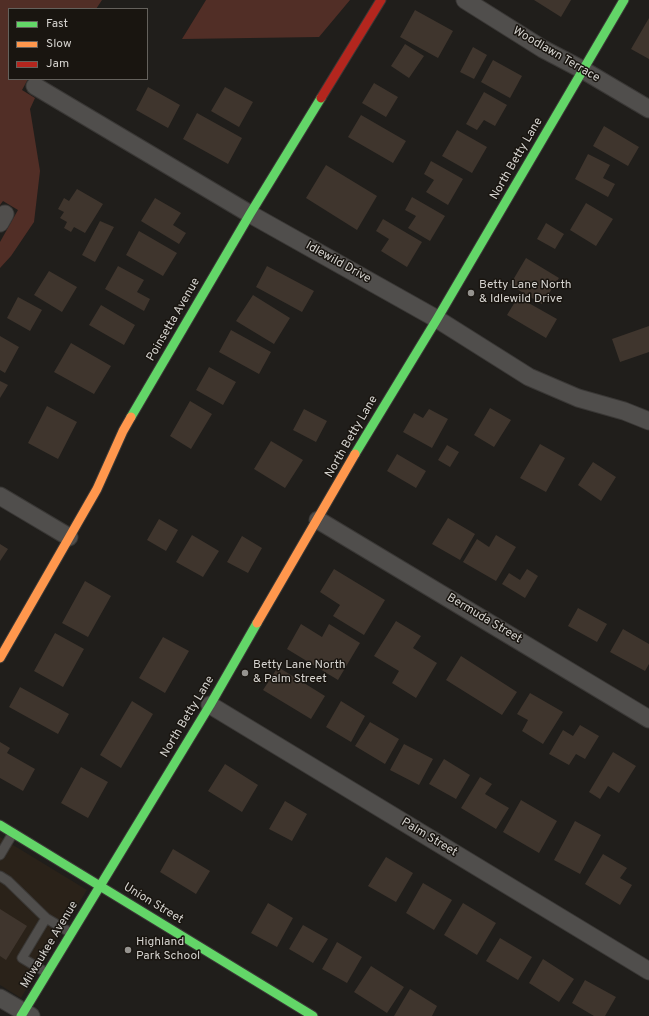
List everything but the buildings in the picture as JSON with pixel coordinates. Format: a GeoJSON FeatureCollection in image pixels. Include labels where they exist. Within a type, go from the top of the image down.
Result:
{"type":"FeatureCollection","features":[{"type":"Feature","properties":{"kind":"street","name":"Poinsetta Avenue"},"geometry":{"type":"LineString","coordinates":[[0,658],[97,489],[123,431],[250,214],[381,0]]}},
{"type":"Feature","properties":{"kind":"street","name":"Woodlawn Terrace"},"geometry":{"type":"LineString","coordinates":[[465,0],[543,49],[583,70],[649,109]]}},
{"type":"Feature","properties":{"kind":"street","name":"North Betty Lane"},"geometry":{"type":"LineString","coordinates":[[100,886],[210,705],[374,422],[437,319],[624,0]]}},
{"type":"Feature","properties":{"kind":"street","name":"Idlewild Drive"},"geometry":{"type":"LineString","coordinates":[[35,86],[250,214],[437,319],[529,377],[578,398],[624,411],[649,421]]}},
{"type":"Feature","properties":{"kind":"street"},"geometry":{"type":"LineString","coordinates":[[0,496],[69,537]]}},
{"type":"Feature","properties":{"kind":"street","name":"Bermuda Street"},"geometry":{"type":"LineString","coordinates":[[318,520],[649,719]]}},
{"type":"Feature","properties":{"kind":"street","name":"Palm Street"},"geometry":{"type":"LineString","coordinates":[[210,705],[649,971]]}},
{"type":"Feature","properties":{"kind":"street","name":"Union Street"},"geometry":{"type":"LineString","coordinates":[[0,825],[313,1016]]}},
{"type":"Feature","properties":{"kind":"street","name":"Milwaukee Avenue"},"geometry":{"type":"LineString","coordinates":[[25,1015],[47,973],[100,886]]}},
{"type":"Feature","properties":{"kind":"street"},"geometry":{"type":"LineString","coordinates":[[0,998],[25,1015]]}},
{"type":"Feature","properties":{"kind":"lane"},"geometry":{"type":"LineString","coordinates":[[0,855],[13,833]]}},
{"type":"Feature","properties":{"kind":"lane"},"geometry":{"type":"LineString","coordinates":[[0,876],[8,881],[46,918],[71,934]]}},
{"type":"Feature","properties":{"kind":"lane"},"geometry":{"type":"LineString","coordinates":[[46,918],[22,958],[47,973]]}},
{"type":"Feature","properties":{"kind":"shaded area"},"geometry":{"type":"Polygon","coordinates":[[[0,0],[102,0],[97,8],[8,8],[8,80],[27,80],[22,90],[35,98],[30,109],[40,171],[34,222],[11,256],[0,268],[0,242],[18,210],[3,201],[0,205],[0,0]]]}},
{"type":"Feature","properties":{"kind":"shaded area"},"geometry":{"type":"Polygon","coordinates":[[[206,0],[350,0],[319,37],[182,39],[206,0]]]}},
{"type":"Feature","properties":{"kind":"shaded area"},"geometry":{"type":"Polygon","coordinates":[[[0,837],[87,890],[21,998],[0,985],[0,837]]]}},
{"type":"Feature","properties":{"kind":"traffic: fast"},"geometry":{"type":"LineString","coordinates":[[355,454],[437,319],[624,0]]}},
{"type":"Feature","properties":{"kind":"traffic: fast"},"geometry":{"type":"LineString","coordinates":[[131,417],[250,214],[321,98]]}},
{"type":"Feature","properties":{"kind":"traffic: fast"},"geometry":{"type":"LineString","coordinates":[[21,1016],[210,705],[257,623]]}},
{"type":"Feature","properties":{"kind":"traffic: fast"},"geometry":{"type":"LineString","coordinates":[[0,825],[313,1016]]}},
{"type":"Feature","properties":{"kind":"traffic: slow"},"geometry":{"type":"LineString","coordinates":[[0,658],[97,489],[123,431],[131,417]]}},
{"type":"Feature","properties":{"kind":"traffic: slow"},"geometry":{"type":"LineString","coordinates":[[257,623],[355,454]]}},
{"type":"Feature","properties":{"kind":"traffic: jam"},"geometry":{"type":"LineString","coordinates":[[321,98],[381,0]]}},
{"type":"Feature","properties":{"kind":"place","name":"Betty Lane North & Idlewild Drive"},"geometry":{"type":"Point","coordinates":[471,293]}},
{"type":"Feature","properties":{"kind":"place","name":"Betty Lane North & Palm Street"},"geometry":{"type":"Point","coordinates":[245,673]}},
{"type":"Feature","properties":{"kind":"place","name":"Highland Park School"},"geometry":{"type":"Point","coordinates":[128,950]}}]}
